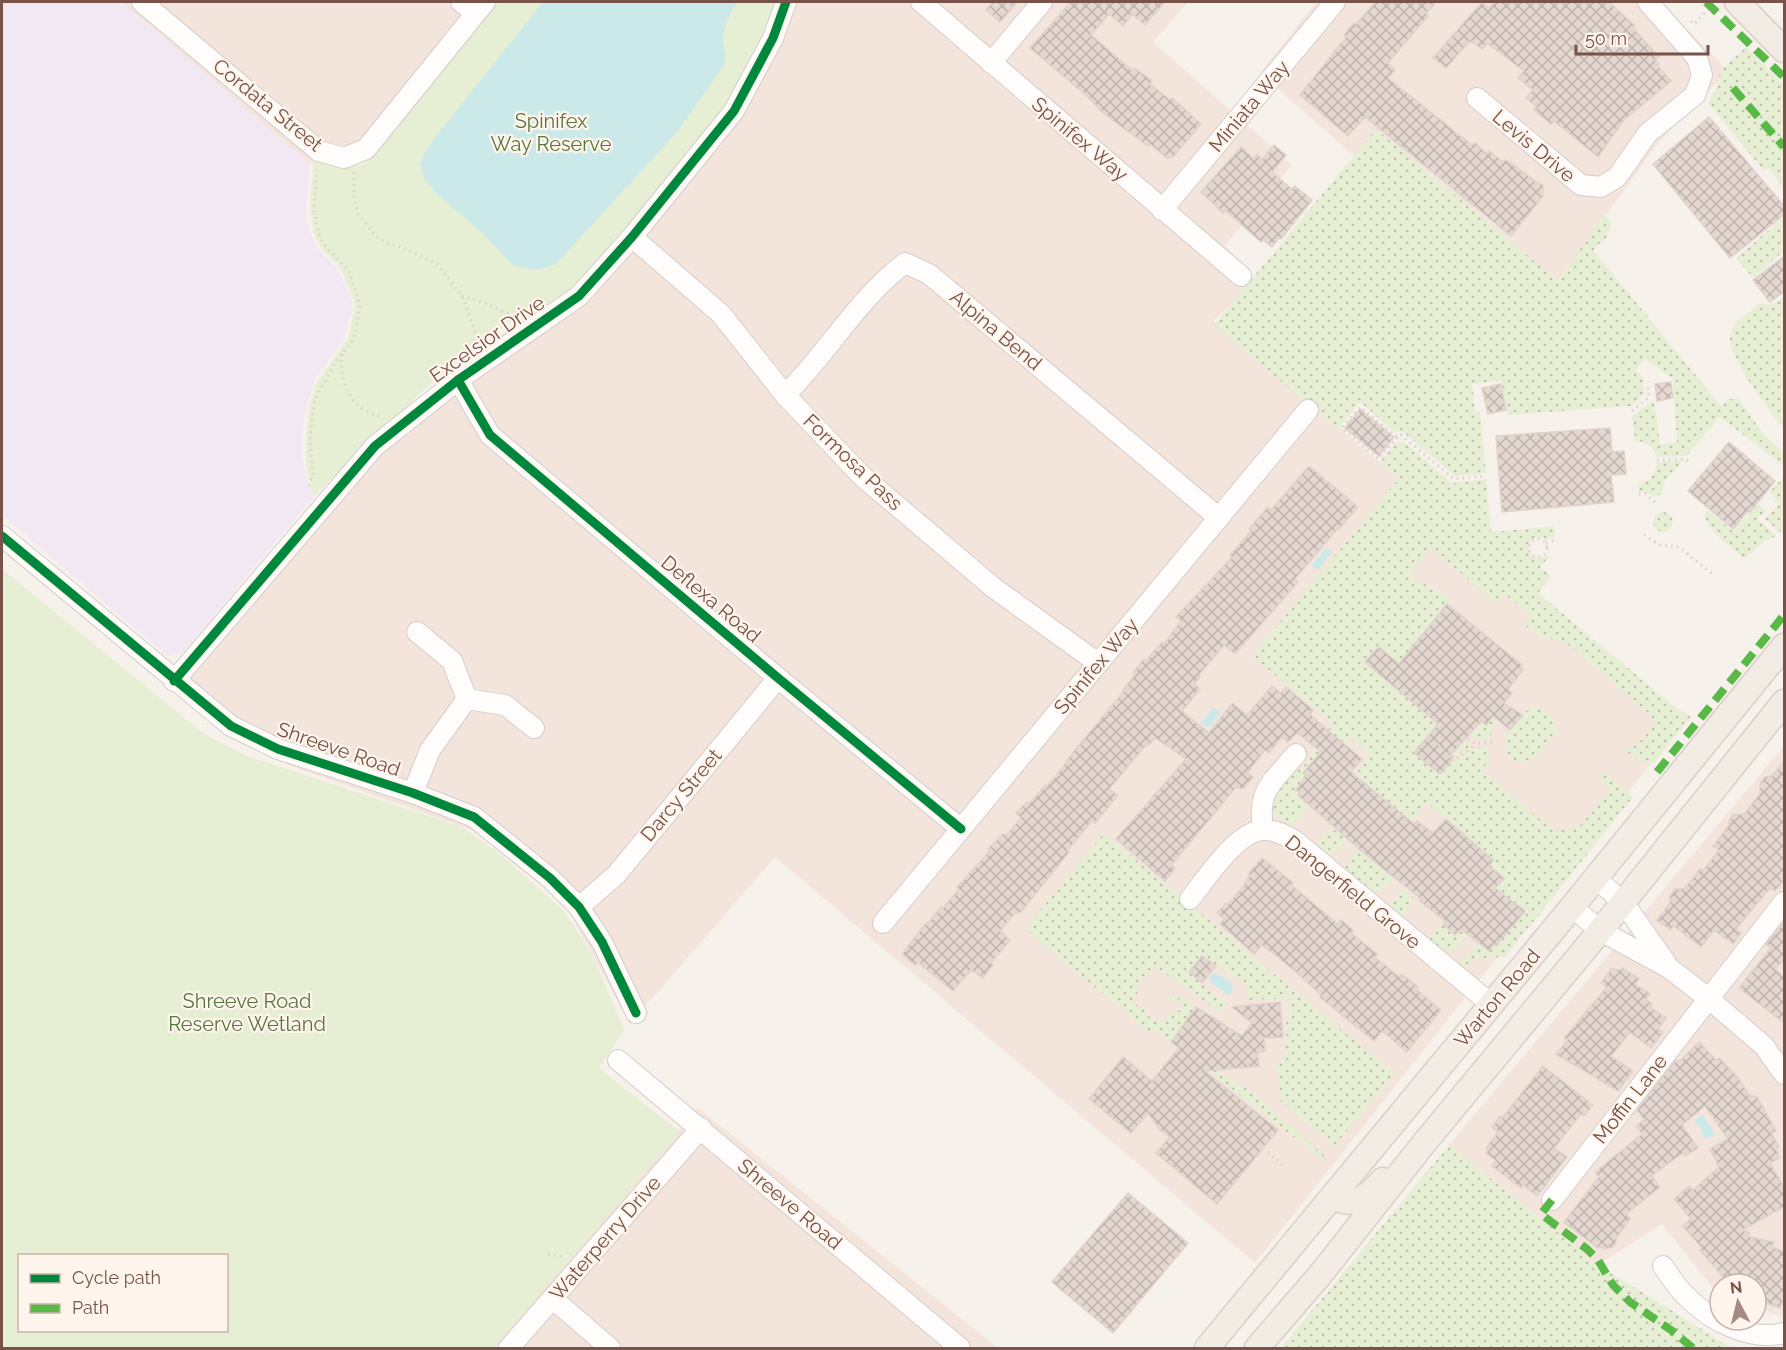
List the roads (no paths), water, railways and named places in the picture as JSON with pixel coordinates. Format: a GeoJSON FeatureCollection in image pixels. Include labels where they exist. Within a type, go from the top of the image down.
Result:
{"type":"FeatureCollection","features":[{"type":"Feature","properties":{"kind":"main road"},"geometry":{"type":"LineString","coordinates":[[1737,2],[1785,50]]}},
{"type":"Feature","properties":{"kind":"main road","name":"Warton Road"},"geometry":{"type":"LineString","coordinates":[[1208,1348],[1785,646]]}},
{"type":"Feature","properties":{"kind":"main road","name":"Warton Road"},"geometry":{"type":"LineString","coordinates":[[1257,1348],[1320,1275],[1425,1142],[1600,931],[1785,702]]}},
{"type":"Feature","properties":{"kind":"main road"},"geometry":{"type":"LineString","coordinates":[[1333,1197],[1340,1201],[1348,1201],[1368,1197],[1399,1164],[1425,1142]]}},
{"type":"Feature","properties":{"kind":"street","name":"Cordata Street"},"geometry":{"type":"LineString","coordinates":[[142,2],[319,151],[344,158],[366,149],[474,5]]}},
{"type":"Feature","properties":{"kind":"street","name":"Excelsior Drive"},"geometry":{"type":"LineString","coordinates":[[174,681],[375,446],[458,380],[579,296],[632,237],[734,111],[773,38],[786,2]]}},
{"type":"Feature","properties":{"kind":"street","name":"Spinifex Way"},"geometry":{"type":"LineString","coordinates":[[921,2],[1241,276]]}},
{"type":"Feature","properties":{"kind":"street"},"geometry":{"type":"LineString","coordinates":[[991,63],[1042,2]]}},
{"type":"Feature","properties":{"kind":"street","name":"Miniata Way"},"geometry":{"type":"LineString","coordinates":[[1162,210],[1335,2]]}},
{"type":"Feature","properties":{"kind":"street","name":"Levis Drive"},"geometry":{"type":"LineString","coordinates":[[1477,98],[1581,185],[1601,187],[1617,177],[1648,133],[1695,95],[1702,75],[1697,58],[1648,2]]}},
{"type":"Feature","properties":{"kind":"street","name":"Formosa Pass"},"geometry":{"type":"LineString","coordinates":[[632,237],[722,314],[785,395],[872,484],[994,588],[1098,663]]}},
{"type":"Feature","properties":{"kind":"street","name":"Alpina Bend"},"geometry":{"type":"LineString","coordinates":[[785,395],[806,375],[886,278],[905,263],[929,274],[1219,518]]}},
{"type":"Feature","properties":{"kind":"street","name":"Deflexa Road"},"geometry":{"type":"LineString","coordinates":[[458,380],[490,435],[961,829]]}},
{"type":"Feature","properties":{"kind":"street","name":"Spinifex Way"},"geometry":{"type":"LineString","coordinates":[[883,922],[1308,410]]}},
{"type":"Feature","properties":{"kind":"street","name":"Shreeve Road"},"geometry":{"type":"LineString","coordinates":[[2,536],[231,726],[268,744],[474,817],[550,878],[579,907],[603,942],[636,1013]]}},
{"type":"Feature","properties":{"kind":"street"},"geometry":{"type":"LineString","coordinates":[[417,632],[452,661],[467,699]]}},
{"type":"Feature","properties":{"kind":"street","name":"Darcy Street"},"geometry":{"type":"LineString","coordinates":[[579,907],[615,875],[778,678]]}},
{"type":"Feature","properties":{"kind":"street"},"geometry":{"type":"LineString","coordinates":[[467,699],[505,705],[534,728]]}},
{"type":"Feature","properties":{"kind":"street"},"geometry":{"type":"LineString","coordinates":[[413,794],[430,750],[467,699]]}},
{"type":"Feature","properties":{"kind":"street"},"geometry":{"type":"LineString","coordinates":[[1263,830],[1260,810],[1265,792],[1296,754]]}},
{"type":"Feature","properties":{"kind":"street","name":"Dangerfield Grove"},"geometry":{"type":"LineString","coordinates":[[1190,899],[1237,842],[1249,834],[1263,830],[1273,831],[1294,840],[1492,1005]]}},
{"type":"Feature","properties":{"kind":"street"},"geometry":{"type":"LineString","coordinates":[[1595,878],[1623,902],[1669,968]]}},
{"type":"Feature","properties":{"kind":"street","name":"Moffin Lane"},"geometry":{"type":"LineString","coordinates":[[1552,1200],[1785,902]]}},
{"type":"Feature","properties":{"kind":"street"},"geometry":{"type":"LineString","coordinates":[[1572,907],[1600,931],[1669,968],[1750,1033],[1782,1066]]}},
{"type":"Feature","properties":{"kind":"street","name":"Shreeve Road"},"geometry":{"type":"LineString","coordinates":[[618,1060],[960,1348]]}},
{"type":"Feature","properties":{"kind":"street","name":"Waterperry Drive"},"geometry":{"type":"LineString","coordinates":[[509,1348],[701,1128]]}},
{"type":"Feature","properties":{"kind":"street"},"geometry":{"type":"LineString","coordinates":[[1663,1266],[1684,1295],[1702,1311],[1728,1326],[1751,1333],[1777,1335],[1785,1333]]}},
{"type":"Feature","properties":{"kind":"street"},"geometry":{"type":"LineString","coordinates":[[553,1299],[610,1348]]}},
{"type":"Feature","properties":{"kind":"water"},"geometry":{"type":"Polygon","coordinates":[[[543,2],[737,2],[724,30],[723,40],[726,54],[724,65],[677,132],[556,264],[539,270],[514,266],[481,232],[436,193],[424,178],[420,164],[434,139],[543,2]]]}},
{"type":"Feature","properties":{"kind":"water"},"geometry":{"type":"Polygon","coordinates":[[[1325,549],[1330,549],[1331,554],[1318,570],[1312,565],[1325,549]]]}},
{"type":"Feature","properties":{"kind":"water"},"geometry":{"type":"Polygon","coordinates":[[[1214,707],[1221,713],[1208,728],[1201,722],[1214,707]]]}},
{"type":"Feature","properties":{"kind":"water"},"geometry":{"type":"Polygon","coordinates":[[[1213,973],[1226,979],[1234,987],[1230,994],[1228,995],[1211,983],[1209,978],[1213,973]]]}},
{"type":"Feature","properties":{"kind":"water"},"geometry":{"type":"Polygon","coordinates":[[[1702,1114],[1715,1134],[1708,1138],[1704,1137],[1700,1126],[1694,1121],[1702,1114]]]}},
{"type":"Feature","properties":{"kind":"park label","name":"Spinifex Way Reserve"},"geometry":{"type":"Point","coordinates":[551,132]}},
{"type":"Feature","properties":{"kind":"park label","name":"Shreeve Road Reserve Wetland"},"geometry":{"type":"Point","coordinates":[247,1012]}}]}
